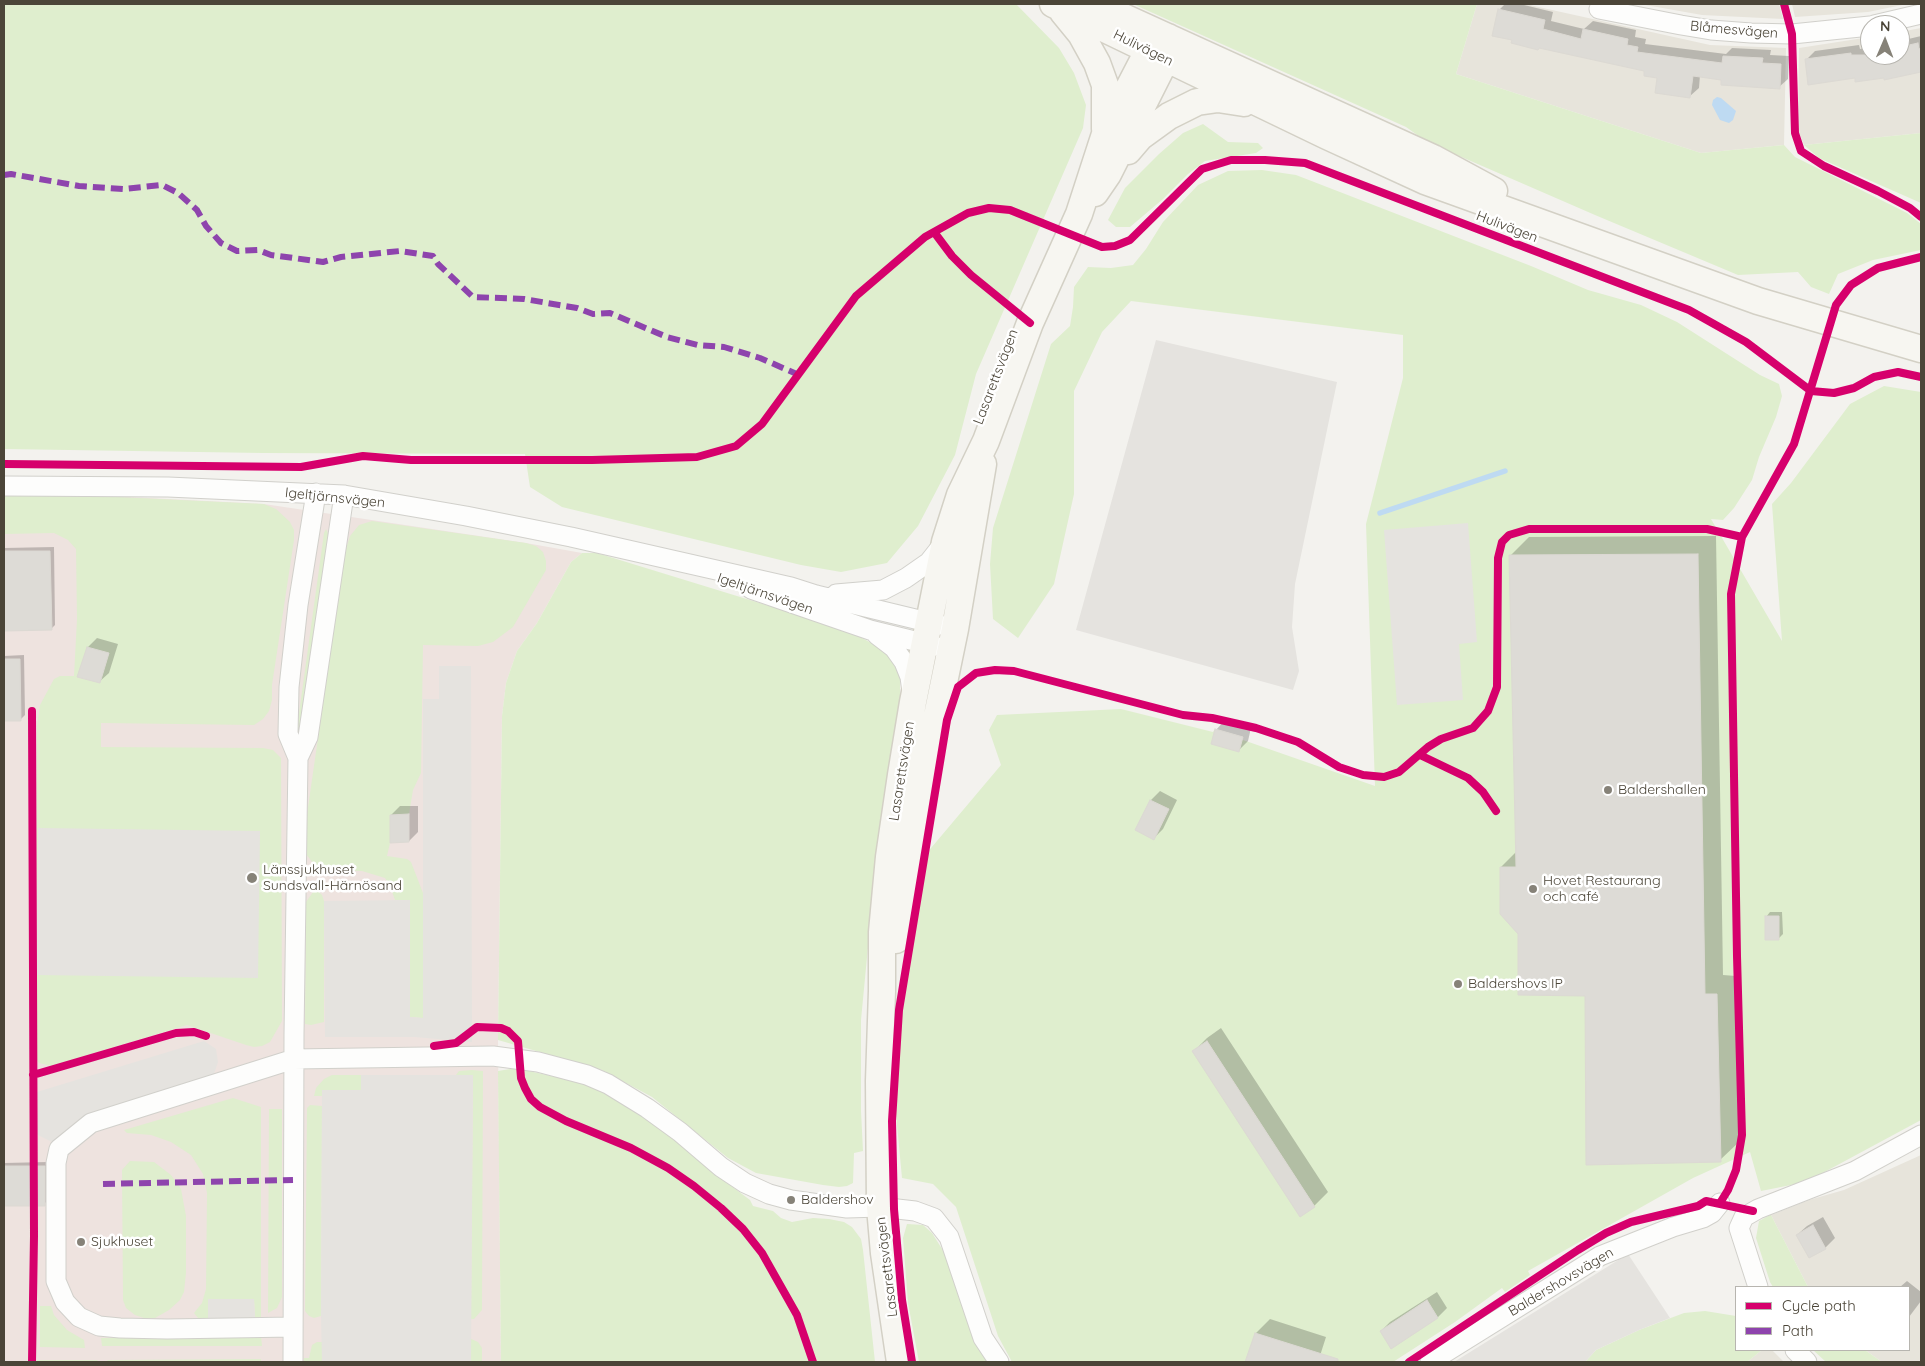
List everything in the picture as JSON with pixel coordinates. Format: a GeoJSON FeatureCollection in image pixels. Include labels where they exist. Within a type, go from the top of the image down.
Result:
{"type":"FeatureCollection","features":[{"type":"Feature","properties":{"kind":"street","name":"Hulivägen"},"geometry":{"type":"LineString","coordinates":[[1094,4],[1161,49],[1262,105],[1425,181],[1566,230],[1758,301],[1921,349]]}},
{"type":"Feature","properties":{"kind":"street","name":"Hulivägen"},"geometry":{"type":"LineString","coordinates":[[1055,5],[1433,158],[1566,230]]}},
{"type":"Feature","properties":{"kind":"street"},"geometry":{"type":"LineString","coordinates":[[1055,5],[1081,34],[1097,63],[1105,85],[1105,134]]}},
{"type":"Feature","properties":{"kind":"street","name":"Blåmesvägen"},"geometry":{"type":"LineString","coordinates":[[1599,9],[1682,25],[1743,32],[1792,34],[1860,27]]}},
{"type":"Feature","properties":{"kind":"street","name":"Lasarettsvägen"},"geometry":{"type":"LineString","coordinates":[[900,1362],[884,1253],[880,1208],[879,1080],[882,932],[889,857],[913,702],[945,542],[960,495],[986,440],[1030,323],[1079,214],[1105,134],[1161,49]]}},
{"type":"Feature","properties":{"kind":"street","name":"Lasarettsvägen"},"geometry":{"type":"LineString","coordinates":[[1079,214],[1108,174],[1161,49]]}},
{"type":"Feature","properties":{"kind":"street"},"geometry":{"type":"LineString","coordinates":[[1108,174],[1140,137],[1169,116],[1197,102],[1218,99],[1262,105]]}},
{"type":"Feature","properties":{"kind":"street","name":"Lasarettsvägen"},"geometry":{"type":"LineString","coordinates":[[882,991],[897,934],[912,860],[924,779],[953,639],[979,492],[986,440]]}},
{"type":"Feature","properties":{"kind":"street","name":"Igeltjärnsvägen"},"geometry":{"type":"LineString","coordinates":[[4,486],[168,487],[316,493],[344,496],[571,536],[791,588],[927,633],[953,639]]}},
{"type":"Feature","properties":{"kind":"street"},"geometry":{"type":"LineString","coordinates":[[293,1362],[294,1059],[298,758],[288,734],[289,687],[298,605],[316,493]]}},
{"type":"Feature","properties":{"kind":"street"},"geometry":{"type":"LineString","coordinates":[[298,758],[308,738],[344,496]]}},
{"type":"Feature","properties":{"kind":"street","name":"Igeltjärnsvägen"},"geometry":{"type":"LineString","coordinates":[[816,595],[883,590],[906,578],[929,562],[945,542]]}},
{"type":"Feature","properties":{"kind":"street","name":"Igeltjärnsvägen"},"geometry":{"type":"LineString","coordinates":[[660,558],[870,630],[927,633]]}},
{"type":"Feature","properties":{"kind":"street","name":"Igeltjärnsvägen"},"geometry":{"type":"LineString","coordinates":[[870,630],[894,648],[904,662],[910,677],[913,702]]}},
{"type":"Feature","properties":{"kind":"street"},"geometry":{"type":"LineString","coordinates":[[293,1327],[167,1329],[99,1326],[79,1317],[65,1302],[56,1281],[56,1163],[59,1148],[91,1123],[294,1059],[493,1056],[538,1062],[587,1075],[630,1096],[680,1132],[721,1167],[745,1183],[761,1190],[791,1200],[848,1208],[915,1211],[934,1218],[948,1237],[983,1338],[999,1362]]}},
{"type":"Feature","properties":{"kind":"street"},"geometry":{"type":"LineString","coordinates":[[1758,1286],[1739,1228],[1740,1222],[1748,1213],[1855,1171],[1921,1135]]}},
{"type":"Feature","properties":{"kind":"street","name":"Baldershovsvägen"},"geometry":{"type":"LineString","coordinates":[[1430,1362],[1600,1256],[1673,1227],[1703,1218],[1712,1213],[1720,1203]]}},
{"type":"Feature","properties":{"kind":"street"},"geometry":{"type":"LineString","coordinates":[[1796,1351],[1807,1362]]}},
{"type":"Feature","properties":{"kind":"shaded area"},"geometry":{"type":"Polygon","coordinates":[[[1477,4],[1525,4],[1710,45],[1786,48],[1784,145],[1701,153],[1456,74],[1477,4]]]}},
{"type":"Feature","properties":{"kind":"shaded area"},"geometry":{"type":"Polygon","coordinates":[[[1640,4],[1779,4],[1783,19],[1702,15],[1640,4]]]}},
{"type":"Feature","properties":{"kind":"shaded area"},"geometry":{"type":"Polygon","coordinates":[[[1792,4],[1907,4],[1868,12],[1795,17],[1792,4]]]}},
{"type":"Feature","properties":{"kind":"shaded area"},"geometry":{"type":"Polygon","coordinates":[[[1921,28],[1921,133],[1804,145],[1798,130],[1799,48],[1860,39],[1860,65],[1910,65],[1910,30],[1921,28]]]}},
{"type":"Feature","properties":{"kind":"shaded area"},"geometry":{"type":"Polygon","coordinates":[[[1156,340],[1337,382],[1295,584],[1292,627],[1299,671],[1293,690],[1076,630],[1156,340]]]}},
{"type":"Feature","properties":{"kind":"shaded area","name":"Länssjukhuset Sundsvall-Härnösand"},"geometry":{"type":"Polygon","coordinates":[[[4,496],[130,497],[264,504],[582,553],[571,562],[537,623],[517,651],[506,683],[502,716],[498,1040],[501,1362],[4,1362],[4,496]]]}},
{"type":"Feature","properties":{"kind":"shaded area"},"geometry":{"type":"Polygon","coordinates":[[[1468,523],[1477,642],[1459,644],[1463,700],[1397,705],[1384,530],[1468,523]]]}},
{"type":"Feature","properties":{"kind":"shaded area"},"geometry":{"type":"Polygon","coordinates":[[[439,666],[471,666],[472,1042],[415,1037],[325,1037],[324,901],[410,900],[410,1017],[423,1018],[423,699],[439,699],[439,666]]]}},
{"type":"Feature","properties":{"kind":"shaded area"},"geometry":{"type":"Polygon","coordinates":[[[38,828],[260,831],[258,978],[36,975],[38,828]]]}},
{"type":"Feature","properties":{"kind":"shaded area"},"geometry":{"type":"Polygon","coordinates":[[[204,1041],[216,1049],[218,1062],[213,1077],[78,1120],[52,1142],[36,1134],[37,1092],[204,1041]]]}},
{"type":"Feature","properties":{"kind":"shaded area"},"geometry":{"type":"Polygon","coordinates":[[[361,1075],[473,1075],[471,1362],[322,1362],[322,1090],[361,1090],[361,1075]]]}},
{"type":"Feature","properties":{"kind":"shaded area"},"geometry":{"type":"Polygon","coordinates":[[[1921,1155],[1921,1362],[1882,1362],[1866,1351],[1910,1351],[1910,1286],[1807,1286],[1771,1215],[1809,1200],[1844,1190],[1921,1155]]]}},
{"type":"Feature","properties":{"kind":"shaded area"},"geometry":{"type":"Polygon","coordinates":[[[1628,1254],[1670,1318],[1596,1350],[1585,1362],[1454,1362],[1628,1254]]]}},
{"type":"Feature","properties":{"kind":"shaded area"},"geometry":{"type":"Polygon","coordinates":[[[208,1299],[254,1299],[255,1318],[208,1318],[208,1299]]]}},
{"type":"Feature","properties":{"kind":"shaded area"},"geometry":{"type":"Polygon","coordinates":[[[1761,1351],[1773,1351],[1784,1362],[1747,1362],[1761,1351]]]}},
{"type":"Feature","properties":{"kind":"green space"},"geometry":{"type":"Polygon","coordinates":[[[4,4],[1016,4],[1059,48],[1074,73],[1086,105],[1083,128],[976,374],[955,455],[918,526],[887,563],[841,572],[801,565],[562,507],[530,487],[525,454],[263,453],[4,449],[4,4]]]}},
{"type":"Feature","properties":{"kind":"green space"},"geometry":{"type":"Polygon","coordinates":[[[1133,4],[1477,4],[1456,74],[1701,153],[1784,145],[1795,157],[1907,213],[1921,224],[1921,250],[1873,260],[1838,274],[1829,294],[1811,287],[1798,272],[1738,275],[1427,142],[1406,127],[1133,4]]]}},
{"type":"Feature","properties":{"kind":"green space"},"geometry":{"type":"Polygon","coordinates":[[[1203,124],[1228,142],[1258,143],[1263,148],[1256,153],[1205,161],[1130,227],[1116,227],[1108,220],[1125,188],[1183,133],[1203,124]]]}},
{"type":"Feature","properties":{"kind":"green space"},"geometry":{"type":"Polygon","coordinates":[[[1921,133],[1921,203],[1819,158],[1804,145],[1921,133]]]}},
{"type":"Feature","properties":{"kind":"green space","name":"Baldershovs IP"},"geometry":{"type":"Polygon","coordinates":[[[1262,170],[1296,175],[1588,290],[1641,305],[1677,322],[1760,375],[1779,384],[1782,396],[1752,480],[1734,508],[1723,520],[1711,519],[1782,641],[1772,504],[1791,483],[1850,404],[1884,386],[1921,392],[1921,1120],[1806,1182],[1761,1191],[1750,1152],[1693,1178],[1528,1271],[1530,1275],[1505,1292],[1502,1288],[1455,1322],[1393,1362],[1012,1362],[998,1336],[956,1207],[933,1184],[902,1178],[894,1093],[895,1017],[926,854],[1001,765],[989,730],[997,715],[1121,709],[1213,732],[1215,729],[1243,737],[1243,740],[1375,786],[1366,524],[1403,378],[1403,335],[1131,301],[1102,332],[1074,391],[1074,494],[1054,584],[1018,638],[993,619],[990,564],[993,528],[1051,344],[1070,326],[1074,287],[1088,267],[1111,268],[1133,265],[1146,249],[1163,222],[1198,185],[1228,171],[1262,170]]]}},
{"type":"Feature","properties":{"kind":"green space"},"geometry":{"type":"Polygon","coordinates":[[[77,495],[264,504],[276,509],[290,522],[294,530],[272,685],[272,700],[269,711],[263,719],[254,725],[101,723],[101,747],[263,748],[273,750],[281,758],[282,1021],[270,1042],[262,1046],[246,1045],[187,1025],[51,1066],[39,1063],[36,1059],[37,726],[40,705],[54,679],[60,676],[74,676],[77,619],[76,549],[68,540],[54,533],[4,534],[4,496],[77,495]]]}},
{"type":"Feature","properties":{"kind":"green space"},"geometry":{"type":"Polygon","coordinates":[[[372,521],[526,543],[536,546],[543,552],[546,561],[546,570],[513,627],[493,642],[478,646],[423,645],[421,773],[413,790],[409,814],[390,815],[390,843],[387,856],[407,859],[411,862],[423,893],[423,1018],[410,1017],[410,900],[395,900],[385,878],[362,871],[325,870],[313,863],[306,854],[307,814],[345,552],[350,536],[359,525],[372,521]]]}},
{"type":"Feature","properties":{"kind":"green space"},"geometry":{"type":"Polygon","coordinates":[[[326,529],[329,535],[300,737],[296,735],[326,529]]]}},
{"type":"Feature","properties":{"kind":"green space"},"geometry":{"type":"Polygon","coordinates":[[[582,553],[597,553],[776,608],[860,637],[879,647],[894,661],[900,677],[900,699],[872,905],[861,1020],[863,1151],[854,1153],[853,1183],[847,1186],[823,1185],[756,1173],[728,1158],[652,1097],[602,1070],[498,1040],[502,716],[506,683],[517,651],[537,623],[571,562],[582,553]]]}},
{"type":"Feature","properties":{"kind":"green space"},"geometry":{"type":"Polygon","coordinates":[[[318,891],[324,901],[324,1022],[311,1025],[305,1024],[306,902],[313,892],[318,891]]]}},
{"type":"Feature","properties":{"kind":"green space"},"geometry":{"type":"Polygon","coordinates":[[[516,1068],[586,1084],[612,1094],[666,1130],[710,1170],[750,1200],[753,1206],[773,1211],[781,1218],[792,1222],[813,1218],[829,1219],[844,1222],[852,1227],[861,1239],[863,1250],[875,1362],[501,1362],[498,1071],[516,1068]]]}},
{"type":"Feature","properties":{"kind":"green space"},"geometry":{"type":"Polygon","coordinates":[[[459,1071],[483,1071],[482,1310],[474,1319],[468,1319],[471,1310],[473,1076],[456,1075],[459,1071]]]}},
{"type":"Feature","properties":{"kind":"green space"},"geometry":{"type":"Polygon","coordinates":[[[332,1075],[361,1075],[361,1090],[323,1090],[322,1096],[314,1096],[316,1088],[324,1079],[332,1075]]]}},
{"type":"Feature","properties":{"kind":"green space"},"geometry":{"type":"Polygon","coordinates":[[[233,1098],[261,1107],[261,1318],[255,1318],[254,1299],[208,1299],[208,1318],[198,1318],[194,1313],[202,1303],[206,1289],[207,1193],[203,1174],[191,1155],[171,1142],[151,1135],[127,1133],[124,1130],[233,1098]]]}},
{"type":"Feature","properties":{"kind":"green space"},"geometry":{"type":"Polygon","coordinates":[[[310,1105],[322,1106],[321,1316],[314,1318],[305,1311],[307,1108],[310,1105]]]}},
{"type":"Feature","properties":{"kind":"green space"},"geometry":{"type":"Polygon","coordinates":[[[269,1109],[282,1109],[282,1297],[277,1308],[268,1313],[269,1109]]]}},
{"type":"Feature","properties":{"kind":"green space"},"geometry":{"type":"Polygon","coordinates":[[[130,1161],[154,1162],[171,1175],[181,1189],[186,1216],[184,1292],[180,1300],[169,1310],[155,1318],[144,1318],[135,1315],[126,1308],[123,1300],[122,1170],[130,1161]]]}},
{"type":"Feature","properties":{"kind":"green space"},"geometry":{"type":"Polygon","coordinates":[[[1771,1215],[1807,1286],[1772,1286],[1756,1238],[1759,1221],[1771,1215]]]}},
{"type":"Feature","properties":{"kind":"green space"},"geometry":{"type":"Polygon","coordinates":[[[907,1224],[923,1225],[932,1233],[944,1252],[977,1343],[989,1362],[919,1362],[908,1303],[903,1238],[907,1224]]]}},
{"type":"Feature","properties":{"kind":"green space"},"geometry":{"type":"Polygon","coordinates":[[[40,1306],[51,1306],[54,1315],[67,1330],[84,1340],[85,1348],[40,1347],[40,1306]]]}},
{"type":"Feature","properties":{"kind":"green space"},"geometry":{"type":"Polygon","coordinates":[[[1705,1311],[1735,1316],[1735,1351],[1761,1351],[1747,1362],[1585,1362],[1596,1350],[1639,1330],[1684,1313],[1705,1311]]]}},
{"type":"Feature","properties":{"kind":"green space"},"geometry":{"type":"Polygon","coordinates":[[[261,1336],[262,1346],[102,1346],[101,1338],[261,1336]]]}},
{"type":"Feature","properties":{"kind":"green space"},"geometry":{"type":"Polygon","coordinates":[[[467,1337],[478,1342],[482,1348],[482,1362],[471,1362],[471,1351],[467,1337]]]}},
{"type":"Feature","properties":{"kind":"green space"},"geometry":{"type":"Polygon","coordinates":[[[322,1342],[322,1362],[304,1362],[304,1358],[309,1358],[312,1345],[322,1342]]]}},
{"type":"Feature","properties":{"kind":"green space"},"geometry":{"type":"Polygon","coordinates":[[[1814,1351],[1866,1351],[1882,1362],[1826,1362],[1814,1351]]]}},
{"type":"Feature","properties":{"kind":"green space"},"geometry":{"type":"Polygon","coordinates":[[[261,1359],[261,1362],[109,1362],[107,1360],[261,1359]]]}},
{"type":"Feature","properties":{"kind":"green space"},"geometry":{"type":"Polygon","coordinates":[[[37,1360],[97,1360],[99,1362],[37,1362],[37,1360]]]}},
{"type":"Feature","properties":{"kind":"water"},"geometry":{"type":"Polygon","coordinates":[[[1717,97],[1721,98],[1736,111],[1733,120],[1729,123],[1720,120],[1712,105],[1713,100],[1717,97]]]}},
{"type":"Feature","properties":{"kind":"building"},"geometry":{"type":"Polygon","coordinates":[[[1498,9],[1545,20],[1543,29],[1581,39],[1583,29],[1628,39],[1627,45],[1638,47],[1637,52],[1722,63],[1723,56],[1763,58],[1762,63],[1781,64],[1780,89],[1721,85],[1721,80],[1693,76],[1690,98],[1655,93],[1657,78],[1644,76],[1644,71],[1539,48],[1538,50],[1511,43],[1512,40],[1492,36],[1498,9]]]}},
{"type":"Feature","properties":{"kind":"building"},"geometry":{"type":"Polygon","coordinates":[[[1918,43],[1919,49],[1921,48],[1921,72],[1884,80],[1884,78],[1855,82],[1855,78],[1808,85],[1805,59],[1851,53],[1851,55],[1860,55],[1860,65],[1910,65],[1910,45],[1918,43]]]}},
{"type":"Feature","properties":{"kind":"building"},"geometry":{"type":"Polygon","coordinates":[[[4,551],[50,551],[52,630],[4,631],[4,551]]]}},
{"type":"Feature","properties":{"kind":"building","name":"Baldershallen"},"geometry":{"type":"Polygon","coordinates":[[[1698,554],[1705,994],[1717,994],[1721,1162],[1586,1165],[1585,996],[1518,995],[1518,934],[1500,914],[1500,867],[1516,867],[1509,555],[1698,554]]]}},
{"type":"Feature","properties":{"kind":"building"},"geometry":{"type":"Polygon","coordinates":[[[87,647],[109,653],[100,683],[77,677],[87,647]]]}},
{"type":"Feature","properties":{"kind":"building"},"geometry":{"type":"Polygon","coordinates":[[[4,659],[20,659],[21,721],[4,721],[4,659]]]}},
{"type":"Feature","properties":{"kind":"building"},"geometry":{"type":"Polygon","coordinates":[[[1215,729],[1243,737],[1239,752],[1211,744],[1215,729]]]}},
{"type":"Feature","properties":{"kind":"building"},"geometry":{"type":"Polygon","coordinates":[[[1150,800],[1169,809],[1154,840],[1135,830],[1150,800]]]}},
{"type":"Feature","properties":{"kind":"building"},"geometry":{"type":"Polygon","coordinates":[[[409,814],[409,842],[390,843],[390,815],[409,814]]]}},
{"type":"Feature","properties":{"kind":"building"},"geometry":{"type":"Polygon","coordinates":[[[1765,916],[1779,916],[1779,940],[1765,940],[1765,916]]]}},
{"type":"Feature","properties":{"kind":"building"},"geometry":{"type":"Polygon","coordinates":[[[1207,1041],[1315,1207],[1300,1217],[1192,1051],[1207,1041]]]}},
{"type":"Feature","properties":{"kind":"building"},"geometry":{"type":"Polygon","coordinates":[[[4,1166],[45,1166],[45,1206],[4,1206],[4,1166]]]}},
{"type":"Feature","properties":{"kind":"building"},"geometry":{"type":"Polygon","coordinates":[[[1813,1225],[1826,1249],[1809,1258],[1796,1235],[1813,1225]]]}},
{"type":"Feature","properties":{"kind":"building"},"geometry":{"type":"Polygon","coordinates":[[[1427,1300],[1438,1318],[1391,1349],[1380,1331],[1427,1300]]]}},
{"type":"Feature","properties":{"kind":"building"},"geometry":{"type":"Polygon","coordinates":[[[1255,1333],[1338,1359],[1338,1362],[1245,1362],[1255,1333]]]}},
{"type":"Feature","properties":{"kind":"waterway"},"geometry":{"type":"LineString","coordinates":[[1380,513],[1505,471]]}},
{"type":"Feature","properties":{"kind":"marked path"},"geometry":{"type":"LineString","coordinates":[[4,175],[11,174],[79,186],[123,189],[162,185],[178,193],[197,210],[206,226],[221,243],[237,251],[258,250],[271,255],[323,262],[341,257],[400,251],[433,256],[438,264],[473,297],[524,299],[577,308],[593,314],[610,313],[667,337],[698,345],[724,347],[760,358],[799,375]]}},
{"type":"Feature","properties":{"kind":"marked path"},"geometry":{"type":"LineString","coordinates":[[103,1184],[293,1180]]}},
{"type":"Feature","properties":{"kind":"cycle path"},"geometry":{"type":"LineString","coordinates":[[1784,4],[1792,34],[1795,133],[1801,151],[1824,166],[1910,208],[1921,217]]}},
{"type":"Feature","properties":{"kind":"cycle path"},"geometry":{"type":"LineString","coordinates":[[4,464],[301,467],[363,456],[411,460],[592,460],[697,457],[736,446],[762,424],[856,296],[925,237],[968,213],[989,208],[1010,210],[1102,247],[1115,246],[1130,240],[1202,169],[1231,160],[1305,163],[1689,310],[1746,342],[1811,391],[1834,393],[1854,388],[1874,377],[1898,372],[1921,377]]}},
{"type":"Feature","properties":{"kind":"cycle path"},"geometry":{"type":"LineString","coordinates":[[934,232],[952,256],[971,275],[1030,323]]}},
{"type":"Feature","properties":{"kind":"cycle path"},"geometry":{"type":"LineString","coordinates":[[1720,1203],[1728,1190],[1736,1170],[1742,1135],[1731,594],[1742,537],[1794,444],[1836,305],[1851,285],[1878,268],[1921,257]]}},
{"type":"Feature","properties":{"kind":"cycle path"},"geometry":{"type":"LineString","coordinates":[[912,1362],[902,1300],[894,1209],[892,1121],[899,1010],[947,720],[958,687],[976,673],[995,670],[1014,671],[1183,715],[1212,718],[1256,728],[1298,742],[1339,767],[1363,775],[1384,777],[1399,772],[1428,747],[1441,739],[1473,728],[1488,711],[1497,687],[1498,558],[1502,542],[1509,535],[1529,529],[1707,529],[1742,537]]}},
{"type":"Feature","properties":{"kind":"cycle path"},"geometry":{"type":"LineString","coordinates":[[32,711],[34,1236],[32,1362]]}},
{"type":"Feature","properties":{"kind":"cycle path"},"geometry":{"type":"LineString","coordinates":[[1420,755],[1468,778],[1483,792],[1496,811]]}},
{"type":"Feature","properties":{"kind":"cycle path"},"geometry":{"type":"LineString","coordinates":[[434,1046],[456,1043],[477,1027],[501,1028],[508,1031],[518,1041],[521,1078],[525,1088],[531,1099],[540,1107],[566,1121],[631,1148],[668,1168],[721,1208],[743,1229],[762,1253],[797,1315],[813,1362]]}},
{"type":"Feature","properties":{"kind":"cycle path"},"geometry":{"type":"LineString","coordinates":[[33,1075],[176,1033],[194,1032],[206,1036]]}},
{"type":"Feature","properties":{"kind":"cycle path"},"geometry":{"type":"LineString","coordinates":[[1409,1362],[1578,1250],[1606,1233],[1631,1222],[1698,1206],[1706,1201],[1753,1211]]}},
{"type":"Feature","properties":{"kind":"place","name":"Baldershallen"},"geometry":{"type":"Point","coordinates":[1608,790]}},
{"type":"Feature","properties":{"kind":"place","name":"Länssjukhuset Sundsvall-Härnösand"},"geometry":{"type":"Point","coordinates":[252,878]}},
{"type":"Feature","properties":{"kind":"place","name":"Hovet Restaurang och café"},"geometry":{"type":"Point","coordinates":[1533,889]}},
{"type":"Feature","properties":{"kind":"place","name":"Baldershovs IP"},"geometry":{"type":"Point","coordinates":[1458,984]}},
{"type":"Feature","properties":{"kind":"place","name":"Baldershov"},"geometry":{"type":"Point","coordinates":[791,1200]}},
{"type":"Feature","properties":{"kind":"place","name":"Sjukhuset"},"geometry":{"type":"Point","coordinates":[81,1242]}}]}
